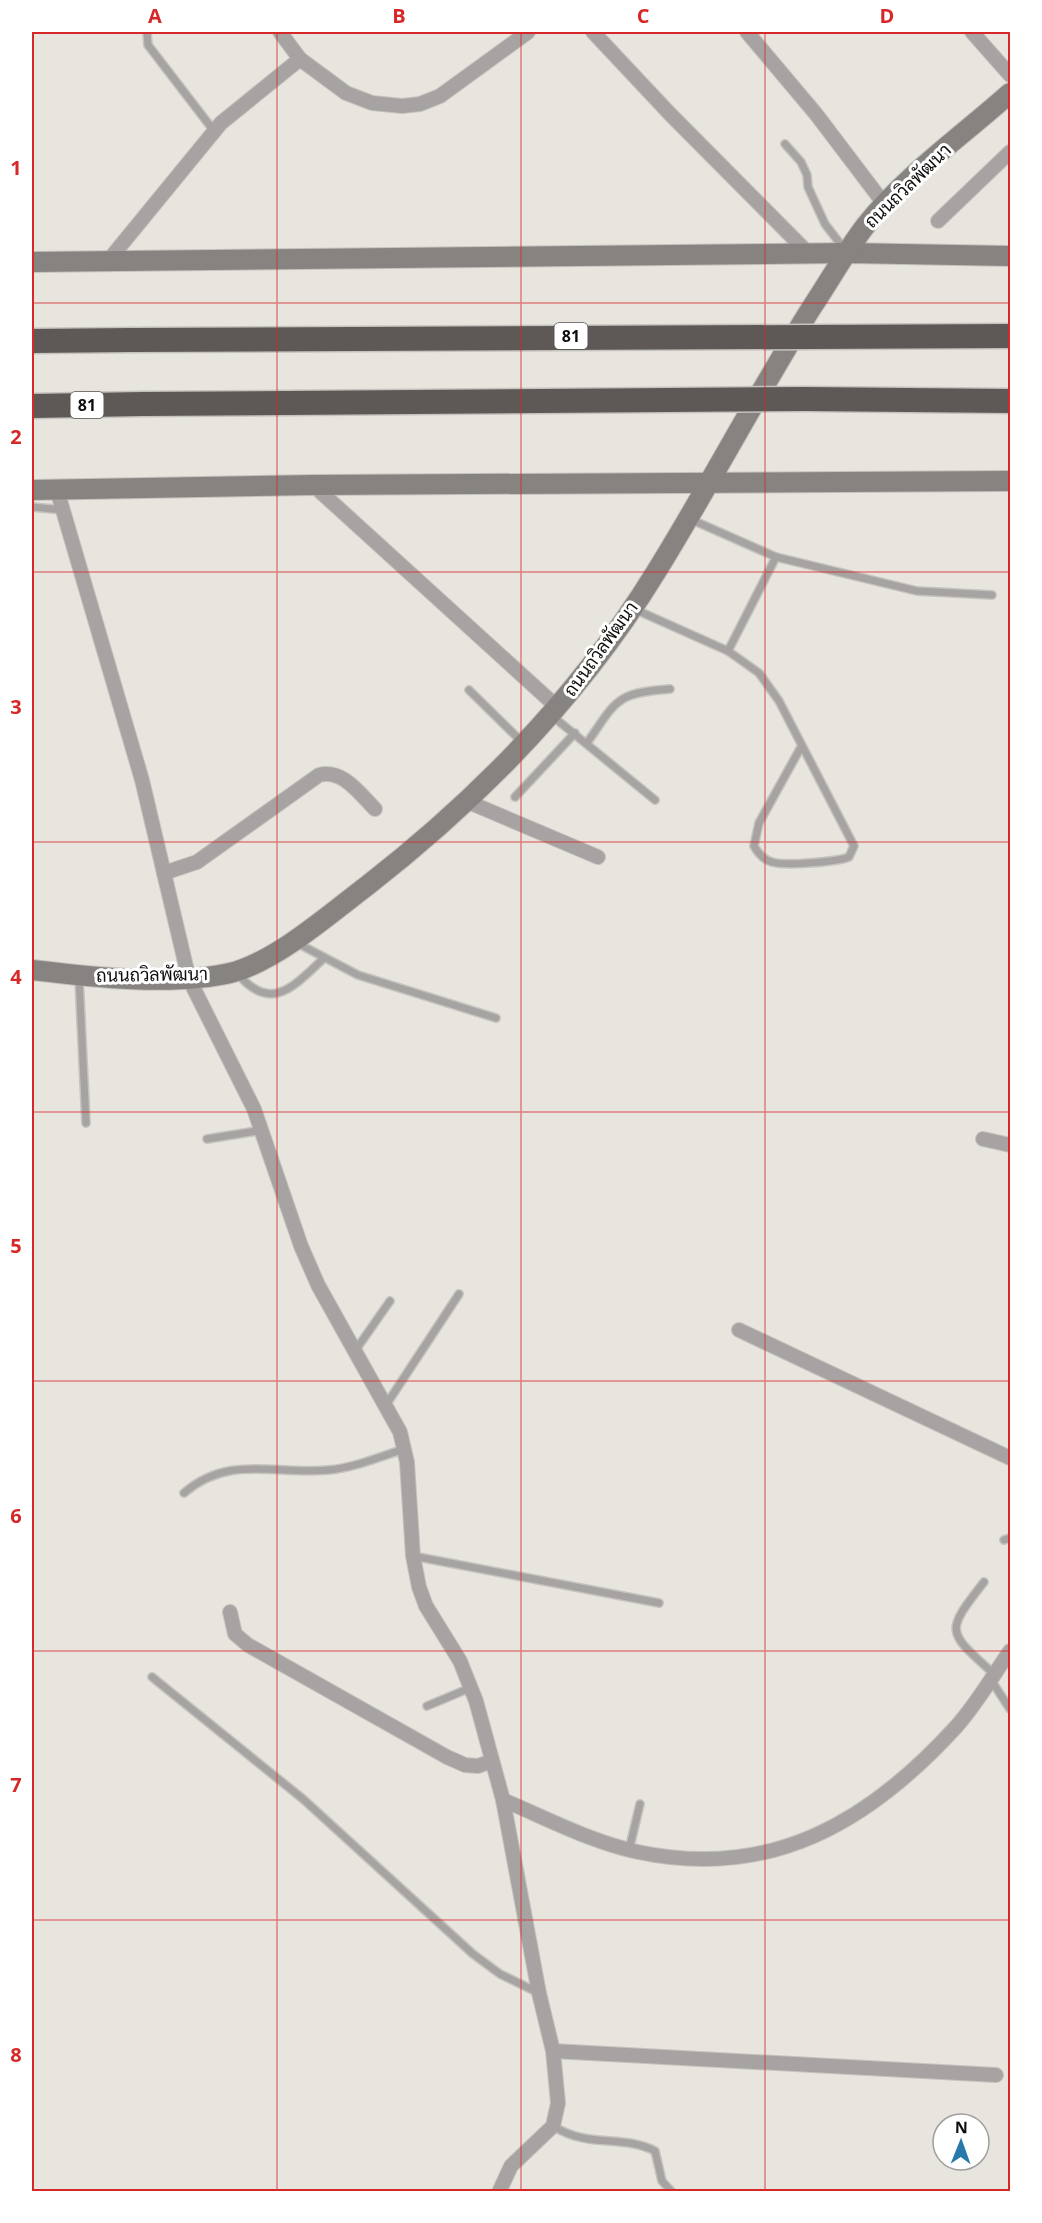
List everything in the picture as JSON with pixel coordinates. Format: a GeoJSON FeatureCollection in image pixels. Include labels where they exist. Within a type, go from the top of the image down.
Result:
{"type":"FeatureCollection","features":[{"type":"Feature","properties":{"kind":"highway","name":"81"},"geometry":{"type":"LineString","coordinates":[[32,341],[1011,336]]}},
{"type":"Feature","properties":{"kind":"highway","name":"81"},"geometry":{"type":"LineString","coordinates":[[32,405],[1011,400]]}},
{"type":"Feature","properties":{"kind":"main road","name":"ถนนถวิลพัฒนา"},"geometry":{"type":"LineString","coordinates":[[32,970],[79,976],[189,979],[236,971],[294,942],[390,868],[502,769],[583,678],[632,608],[782,355],[868,224],[885,205],[1011,93]]}},
{"type":"Feature","properties":{"kind":"main road"},"geometry":{"type":"LineString","coordinates":[[32,262],[847,253],[1011,256]]}},
{"type":"Feature","properties":{"kind":"main road"},"geometry":{"type":"LineString","coordinates":[[32,490],[313,485],[1011,481]]}},
{"type":"Feature","properties":{"kind":"street"},"geometry":{"type":"LineString","coordinates":[[280,32],[300,59],[346,93],[372,104],[402,106],[420,104],[440,96],[528,32]]}},
{"type":"Feature","properties":{"kind":"street"},"geometry":{"type":"LineString","coordinates":[[593,32],[670,114],[809,254]]}},
{"type":"Feature","properties":{"kind":"street"},"geometry":{"type":"LineString","coordinates":[[747,32],[816,114],[885,205]]}},
{"type":"Feature","properties":{"kind":"street"},"geometry":{"type":"LineString","coordinates":[[972,32],[1011,75]]}},
{"type":"Feature","properties":{"kind":"street"},"geometry":{"type":"LineString","coordinates":[[108,261],[214,131],[252,96],[300,59]]}},
{"type":"Feature","properties":{"kind":"street"},"geometry":{"type":"LineString","coordinates":[[938,221],[1011,152]]}},
{"type":"Feature","properties":{"kind":"street"},"geometry":{"type":"LineString","coordinates":[[313,485],[554,711]]}},
{"type":"Feature","properties":{"kind":"street"},"geometry":{"type":"LineString","coordinates":[[57,490],[139,769],[189,979],[263,1131],[301,1246],[318,1286],[400,1432],[410,1483],[412,1556],[418,1587],[426,1606],[460,1661],[503,1800],[538,1993],[553,2051],[558,2103],[553,2126],[511,2166],[499,2192]]}},
{"type":"Feature","properties":{"kind":"street"},"geometry":{"type":"LineString","coordinates":[[164,873],[197,862],[319,775],[330,772],[340,775],[375,809]]}},
{"type":"Feature","properties":{"kind":"street"},"geometry":{"type":"LineString","coordinates":[[466,801],[598,856]]}},
{"type":"Feature","properties":{"kind":"street"},"geometry":{"type":"LineString","coordinates":[[983,1139],[1011,1145]]}},
{"type":"Feature","properties":{"kind":"street"},"geometry":{"type":"LineString","coordinates":[[739,1330],[1011,1458]]}},
{"type":"Feature","properties":{"kind":"street"},"geometry":{"type":"LineString","coordinates":[[230,1612],[235,1634],[248,1645],[397,1730],[465,1765],[478,1766],[492,1761]]}},
{"type":"Feature","properties":{"kind":"street"},"geometry":{"type":"LineString","coordinates":[[503,1800],[629,1850],[669,1857],[747,1856],[793,1845],[834,1828],[866,1809],[955,1728],[1011,1651]]}},
{"type":"Feature","properties":{"kind":"street"},"geometry":{"type":"LineString","coordinates":[[553,2051],[996,2075]]}},
{"type":"Feature","properties":{"kind":"lane"},"geometry":{"type":"LineString","coordinates":[[147,32],[148,45],[214,131]]}},
{"type":"Feature","properties":{"kind":"lane"},"geometry":{"type":"LineString","coordinates":[[785,144],[801,162],[807,175],[808,188],[825,224],[847,253]]}},
{"type":"Feature","properties":{"kind":"lane"},"geometry":{"type":"LineString","coordinates":[[32,507],[64,510]]}},
{"type":"Feature","properties":{"kind":"lane"},"geometry":{"type":"LineString","coordinates":[[687,518],[776,556],[917,591],[992,595]]}},
{"type":"Feature","properties":{"kind":"lane"},"geometry":{"type":"LineString","coordinates":[[728,651],[776,556]]}},
{"type":"Feature","properties":{"kind":"lane"},"geometry":{"type":"LineString","coordinates":[[632,608],[728,651],[759,673],[779,701],[854,846],[849,857],[837,862],[772,862],[759,854],[754,846],[759,823],[801,747]]}},
{"type":"Feature","properties":{"kind":"lane"},"geometry":{"type":"LineString","coordinates":[[587,743],[612,707],[622,697],[638,692],[670,689]]}},
{"type":"Feature","properties":{"kind":"lane"},"geometry":{"type":"LineString","coordinates":[[469,690],[524,745]]}},
{"type":"Feature","properties":{"kind":"lane"},"geometry":{"type":"LineString","coordinates":[[554,711],[575,733],[655,800]]}},
{"type":"Feature","properties":{"kind":"lane"},"geometry":{"type":"LineString","coordinates":[[515,797],[575,733]]}},
{"type":"Feature","properties":{"kind":"lane"},"geometry":{"type":"LineString","coordinates":[[294,942],[323,959],[358,975],[496,1018]]}},
{"type":"Feature","properties":{"kind":"lane"},"geometry":{"type":"LineString","coordinates":[[236,971],[247,985],[259,992],[277,994],[291,989],[323,959]]}},
{"type":"Feature","properties":{"kind":"lane"},"geometry":{"type":"LineString","coordinates":[[79,976],[86,1123]]}},
{"type":"Feature","properties":{"kind":"lane"},"geometry":{"type":"LineString","coordinates":[[207,1139],[263,1131]]}},
{"type":"Feature","properties":{"kind":"lane"},"geometry":{"type":"LineString","coordinates":[[386,1405],[459,1294]]}},
{"type":"Feature","properties":{"kind":"lane"},"geometry":{"type":"LineString","coordinates":[[355,1351],[390,1301]]}},
{"type":"Feature","properties":{"kind":"lane"},"geometry":{"type":"LineString","coordinates":[[184,1493],[209,1475],[218,1473],[245,1468],[328,1470],[404,1449]]}},
{"type":"Feature","properties":{"kind":"lane"},"geometry":{"type":"LineString","coordinates":[[412,1556],[659,1603]]}},
{"type":"Feature","properties":{"kind":"lane"},"geometry":{"type":"LineString","coordinates":[[984,1582],[958,1616],[955,1626],[958,1637],[993,1677],[1011,1709]]}},
{"type":"Feature","properties":{"kind":"lane"},"geometry":{"type":"LineString","coordinates":[[152,1677],[303,1799],[473,1954],[500,1974],[538,1993]]}},
{"type":"Feature","properties":{"kind":"lane"},"geometry":{"type":"LineString","coordinates":[[427,1706],[470,1688]]}},
{"type":"Feature","properties":{"kind":"lane"},"geometry":{"type":"LineString","coordinates":[[629,1850],[640,1804]]}},
{"type":"Feature","properties":{"kind":"lane"},"geometry":{"type":"LineString","coordinates":[[553,2126],[575,2138],[642,2144],[655,2151],[662,2181],[672,2192]]}}]}
